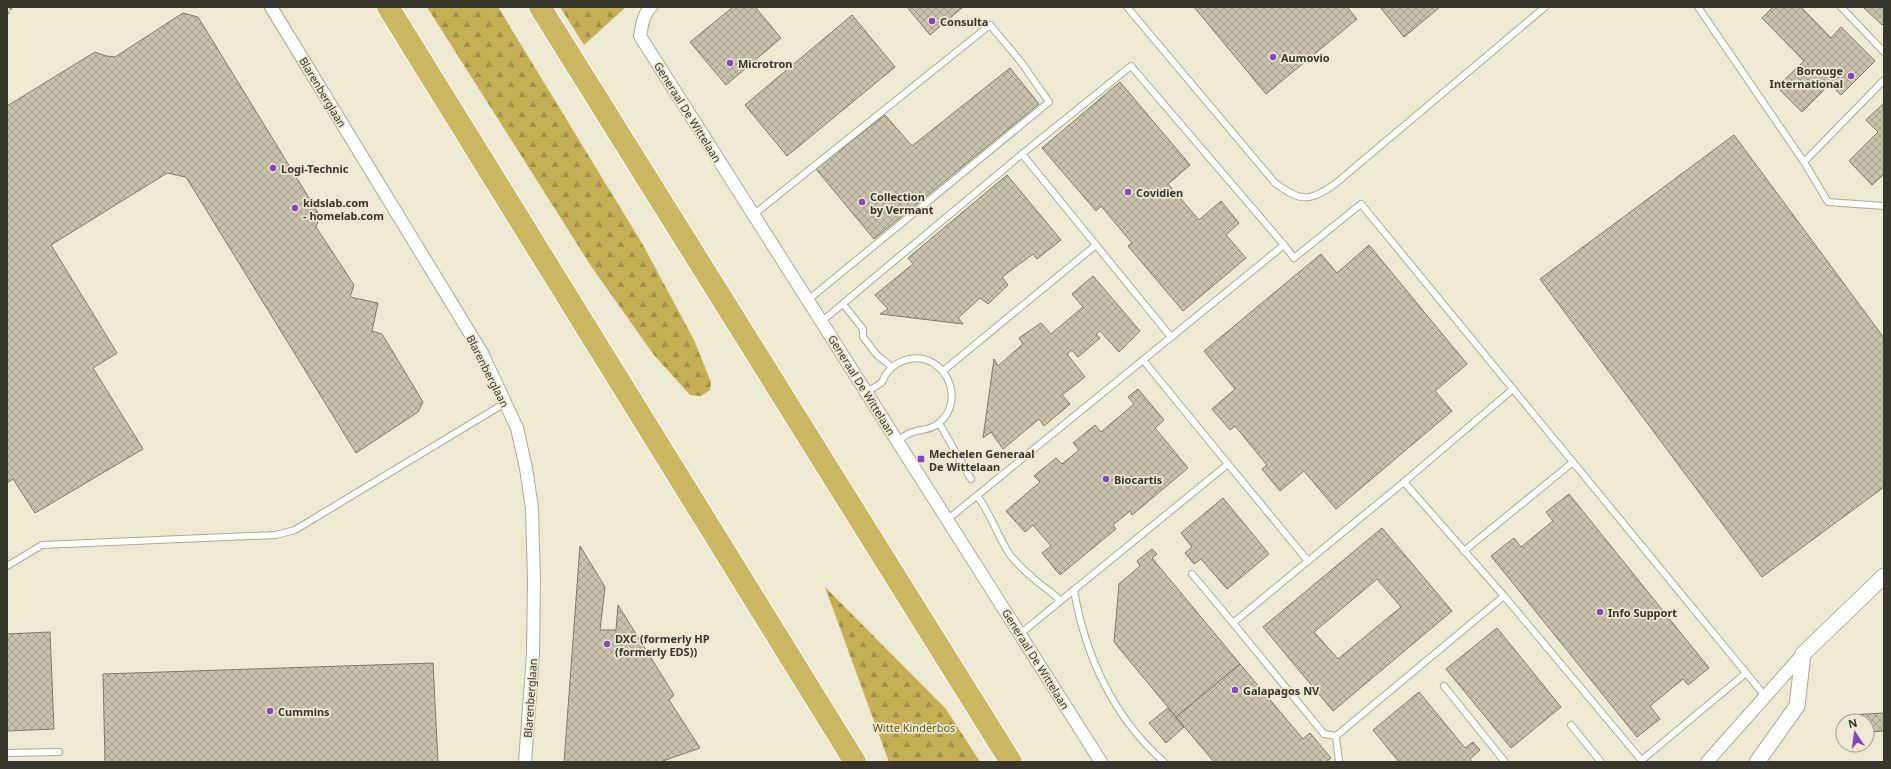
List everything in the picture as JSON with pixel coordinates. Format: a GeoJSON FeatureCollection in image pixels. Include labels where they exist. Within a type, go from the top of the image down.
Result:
{"type":"FeatureCollection","features":[{"type":"Feature","properties":{"kind":"highway"},"geometry":{"type":"LineString","coordinates":[[388,7],[855,762]]}},
{"type":"Feature","properties":{"kind":"highway"},"geometry":{"type":"LineString","coordinates":[[540,7],[1011,762]]}},
{"type":"Feature","properties":{"kind":"street","name":"Blarenberglaan"},"geometry":{"type":"LineString","coordinates":[[271,7],[482,353],[517,428],[526,468],[532,508],[534,581],[533,654],[525,762]]}},
{"type":"Feature","properties":{"kind":"street","name":"Generaal De Wittelaan"},"geometry":{"type":"LineString","coordinates":[[651,7],[643,21],[640,36],[1101,762]]}},
{"type":"Feature","properties":{"kind":"street"},"geometry":{"type":"LineString","coordinates":[[1708,762],[1803,654],[1884,576]]}},
{"type":"Feature","properties":{"kind":"street"},"geometry":{"type":"LineString","coordinates":[[1757,762],[1798,706],[1803,654]]}},
{"type":"Feature","properties":{"kind":"lane"},"geometry":{"type":"LineString","coordinates":[[1127,7],[1275,184],[1287,193],[1303,198],[1318,196],[1335,184],[1545,7]]}},
{"type":"Feature","properties":{"kind":"lane"},"geometry":{"type":"LineString","coordinates":[[1698,7],[1804,162],[1828,202],[1884,206]]}},
{"type":"Feature","properties":{"kind":"lane"},"geometry":{"type":"LineString","coordinates":[[1841,7],[1884,52]]}},
{"type":"Feature","properties":{"kind":"lane"},"geometry":{"type":"LineString","coordinates":[[753,215],[990,25],[1020,62],[1049,102],[808,300]]}},
{"type":"Feature","properties":{"kind":"lane"},"geometry":{"type":"LineString","coordinates":[[821,322],[1022,154],[1131,66],[1294,258],[1361,204],[1765,696]]}},
{"type":"Feature","properties":{"kind":"lane"},"geometry":{"type":"LineString","coordinates":[[1804,162],[1884,80]]}},
{"type":"Feature","properties":{"kind":"lane"},"geometry":{"type":"LineString","coordinates":[[1022,154],[1171,336]]}},
{"type":"Feature","properties":{"kind":"lane"},"geometry":{"type":"LineString","coordinates":[[943,371],[1096,245]]}},
{"type":"Feature","properties":{"kind":"lane"},"geometry":{"type":"LineString","coordinates":[[947,520],[1284,245]]}},
{"type":"Feature","properties":{"kind":"lane"},"geometry":{"type":"LineString","coordinates":[[843,304],[863,329],[863,337],[878,355],[892,368]]}},
{"type":"Feature","properties":{"kind":"lane"},"geometry":{"type":"LineString","coordinates":[[866,392],[881,383],[886,374],[892,368],[909,359],[918,359],[932,363],[943,371],[952,388],[952,398],[948,412],[939,423],[922,431],[912,432],[897,441]]}},
{"type":"Feature","properties":{"kind":"lane"},"geometry":{"type":"LineString","coordinates":[[1143,360],[1308,561]]}},
{"type":"Feature","properties":{"kind":"lane"},"geometry":{"type":"LineString","coordinates":[[1232,623],[1404,482],[1513,389]]}},
{"type":"Feature","properties":{"kind":"lane"},"geometry":{"type":"LineString","coordinates":[[7,566],[42,545],[276,536],[294,530],[505,403]]}},
{"type":"Feature","properties":{"kind":"lane"},"geometry":{"type":"LineString","coordinates":[[939,423],[971,479]]}},
{"type":"Feature","properties":{"kind":"lane"},"geometry":{"type":"LineString","coordinates":[[1464,551],[1573,462]]}},
{"type":"Feature","properties":{"kind":"lane"},"geometry":{"type":"LineString","coordinates":[[1020,634],[1228,464]]}},
{"type":"Feature","properties":{"kind":"lane"},"geometry":{"type":"LineString","coordinates":[[1404,482],[1504,596],[1642,761],[1746,673]]}},
{"type":"Feature","properties":{"kind":"lane"},"geometry":{"type":"LineString","coordinates":[[977,496],[984,504],[996,531],[1011,555],[1031,577],[1054,593],[1060,601]]}},
{"type":"Feature","properties":{"kind":"lane"},"geometry":{"type":"LineString","coordinates":[[1192,574],[1324,734],[1336,736],[1504,596]]}},
{"type":"Feature","properties":{"kind":"lane"},"geometry":{"type":"LineString","coordinates":[[1074,590],[1085,638],[1104,683],[1130,725],[1164,762]]}},
{"type":"Feature","properties":{"kind":"lane"},"geometry":{"type":"LineString","coordinates":[[1444,686],[1505,762]]}},
{"type":"Feature","properties":{"kind":"lane"},"geometry":{"type":"LineString","coordinates":[[1571,725],[1601,762]]}},
{"type":"Feature","properties":{"kind":"lane"},"geometry":{"type":"LineString","coordinates":[[1336,736],[1339,762]]}},
{"type":"Feature","properties":{"kind":"lane"},"geometry":{"type":"LineString","coordinates":[[7,753],[58,752]]}},
{"type":"Feature","properties":{"kind":"path"},"geometry":{"type":"LineString","coordinates":[[7,14],[12,7]]}},
{"type":"Feature","properties":{"kind":"green space"},"geometry":{"type":"Polygon","coordinates":[[[427,7],[498,7],[643,245],[694,340],[711,382],[710,390],[701,396],[690,395],[654,355],[593,269],[427,7]]]}},
{"type":"Feature","properties":{"kind":"green space"},"geometry":{"type":"Polygon","coordinates":[[[560,7],[626,7],[584,45],[560,7]]]}},
{"type":"Feature","properties":{"kind":"green space","name":"Witte Kinderbos"},"geometry":{"type":"Polygon","coordinates":[[[825,587],[946,709],[980,762],[889,762],[825,587]]]}},
{"type":"Feature","properties":{"kind":"building","name":"Microtron"},"geometry":{"type":"Polygon","coordinates":[[[733,7],[755,7],[781,38],[726,85],[690,42],[733,7]]]}},
{"type":"Feature","properties":{"kind":"building","name":"Consulta"},"geometry":{"type":"Polygon","coordinates":[[[907,7],[963,7],[930,35],[907,7]]]}},
{"type":"Feature","properties":{"kind":"building","name":"Aumovio"},"geometry":{"type":"Polygon","coordinates":[[[1194,7],[1347,7],[1357,19],[1266,94],[1194,7]]]}},
{"type":"Feature","properties":{"kind":"building"},"geometry":{"type":"Polygon","coordinates":[[[1380,7],[1440,7],[1404,37],[1380,7]]]}},
{"type":"Feature","properties":{"kind":"building"},"geometry":{"type":"Polygon","coordinates":[[[1773,7],[1801,7],[1831,38],[1841,27],[1875,61],[1841,95],[1830,84],[1802,112],[1777,87],[1804,61],[1762,18],[1773,7]]]}},
{"type":"Feature","properties":{"kind":"building"},"geometry":{"type":"Polygon","coordinates":[[[1863,7],[1884,7],[1884,23],[1882,25],[1863,7]]]}},
{"type":"Feature","properties":{"kind":"building"},"geometry":{"type":"Polygon","coordinates":[[[183,13],[198,17],[320,216],[316,227],[354,285],[350,297],[378,303],[372,331],[382,334],[423,402],[418,412],[356,453],[186,177],[167,173],[51,245],[117,353],[93,368],[143,449],[35,513],[13,479],[7,483],[7,106],[95,52],[106,56],[115,57],[183,13]]]}},
{"type":"Feature","properties":{"kind":"building"},"geometry":{"type":"Polygon","coordinates":[[[852,15],[895,67],[787,156],[745,105],[852,15]]]}},
{"type":"Feature","properties":{"kind":"building"},"geometry":{"type":"Polygon","coordinates":[[[1010,68],[1039,104],[874,239],[816,169],[885,115],[912,146],[1010,68]]]}},
{"type":"Feature","properties":{"kind":"building","name":"Covidien"},"geometry":{"type":"Polygon","coordinates":[[[1120,82],[1190,165],[1168,184],[1199,220],[1221,201],[1239,223],[1226,235],[1246,258],[1183,311],[1128,246],[1132,243],[1101,206],[1096,211],[1042,148],[1120,82]]]}},
{"type":"Feature","properties":{"kind":"building"},"geometry":{"type":"Polygon","coordinates":[[[1884,103],[1884,174],[1872,185],[1849,161],[1878,132],[1866,120],[1884,103]]]}},
{"type":"Feature","properties":{"kind":"building"},"geometry":{"type":"Polygon","coordinates":[[[1734,135],[1884,338],[1884,487],[1762,577],[1540,279],[1734,135]]]}},
{"type":"Feature","properties":{"kind":"building"},"geometry":{"type":"Polygon","coordinates":[[[1007,175],[1061,240],[1037,259],[1033,254],[1002,277],[1008,285],[988,304],[980,298],[958,318],[963,324],[880,314],[888,309],[875,295],[913,264],[908,258],[1007,175]]]}},
{"type":"Feature","properties":{"kind":"building"},"geometry":{"type":"Polygon","coordinates":[[[1369,245],[1467,364],[1435,391],[1452,411],[1336,509],[1304,471],[1280,491],[1262,469],[1267,465],[1235,426],[1230,430],[1212,409],[1235,389],[1204,351],[1321,254],[1337,273],[1369,245]]]}},
{"type":"Feature","properties":{"kind":"building"},"geometry":{"type":"Polygon","coordinates":[[[1093,276],[1140,331],[1119,352],[1100,331],[1096,334],[1100,338],[1078,357],[1072,350],[1067,354],[1085,377],[1062,395],[1070,404],[1044,426],[1039,419],[1003,449],[991,432],[983,438],[994,359],[998,366],[1023,344],[1019,338],[1041,323],[1051,334],[1083,307],[1072,294],[1093,276]]]}},
{"type":"Feature","properties":{"kind":"building","name":"Biocartis"},"geometry":{"type":"Polygon","coordinates":[[[1138,389],[1164,420],[1155,428],[1188,468],[1132,515],[1130,511],[1113,525],[1116,529],[1060,575],[1042,553],[1051,546],[1033,525],[1025,532],[1006,511],[1040,482],[1034,476],[1056,458],[1062,464],[1079,450],[1073,443],[1095,425],[1101,432],[1134,404],[1128,397],[1138,389]]]}},
{"type":"Feature","properties":{"kind":"building","name":"Info Support"},"geometry":{"type":"Polygon","coordinates":[[[1569,494],[1709,668],[1688,685],[1683,679],[1650,706],[1660,719],[1637,737],[1491,556],[1514,538],[1521,547],[1553,521],[1546,512],[1569,494]]]}},
{"type":"Feature","properties":{"kind":"building"},"geometry":{"type":"Polygon","coordinates":[[[1223,498],[1269,554],[1227,589],[1201,559],[1194,564],[1185,553],[1192,547],[1181,533],[1223,498]]]}},
{"type":"Feature","properties":{"kind":"building"},"geometry":{"type":"Polygon","coordinates":[[[1382,528],[1452,611],[1333,711],[1263,627],[1382,528]],[[1377,579],[1314,632],[1338,659],[1401,607],[1377,579]]]}},
{"type":"Feature","properties":{"kind":"building","name":"DXC (formerly HP (formerly EDS))"},"geometry":{"type":"Polygon","coordinates":[[[580,546],[605,587],[600,630],[616,630],[618,605],[674,695],[669,700],[700,748],[660,762],[564,762],[580,546]]]}},
{"type":"Feature","properties":{"kind":"building"},"geometry":{"type":"Polygon","coordinates":[[[1152,549],[1157,554],[1152,558],[1240,664],[1176,717],[1114,642],[1119,584],[1140,566],[1137,561],[1152,549]]]}},
{"type":"Feature","properties":{"kind":"building"},"geometry":{"type":"Polygon","coordinates":[[[1497,628],[1561,707],[1511,748],[1446,669],[1497,628]]]}},
{"type":"Feature","properties":{"kind":"building"},"geometry":{"type":"Polygon","coordinates":[[[50,632],[54,729],[7,731],[7,634],[50,632]]]}},
{"type":"Feature","properties":{"kind":"building","name":"Cummins"},"geometry":{"type":"Polygon","coordinates":[[[433,663],[438,762],[105,762],[103,674],[433,663]]]}},
{"type":"Feature","properties":{"kind":"building","name":"Galapagos NV"},"geometry":{"type":"Polygon","coordinates":[[[1240,664],[1303,739],[1310,733],[1331,758],[1326,762],[1214,762],[1176,717],[1240,664]]]}},
{"type":"Feature","properties":{"kind":"building"},"geometry":{"type":"Polygon","coordinates":[[[1419,692],[1465,748],[1473,742],[1480,750],[1470,759],[1472,762],[1399,762],[1373,730],[1419,692]]]}},
{"type":"Feature","properties":{"kind":"building"},"geometry":{"type":"Polygon","coordinates":[[[1168,708],[1184,727],[1166,743],[1149,723],[1168,708]]]}},
{"type":"Feature","properties":{"kind":"building"},"geometry":{"type":"Polygon","coordinates":[[[1884,713],[1884,731],[1875,732],[1875,714],[1884,713]]]}},
{"type":"Feature","properties":{"kind":"place","name":"Consulta"},"geometry":{"type":"Point","coordinates":[932,21]}},
{"type":"Feature","properties":{"kind":"place","name":"Aumovio"},"geometry":{"type":"Point","coordinates":[1273,57]}},
{"type":"Feature","properties":{"kind":"place","name":"Microtron"},"geometry":{"type":"Point","coordinates":[730,63]}},
{"type":"Feature","properties":{"kind":"place","name":"Borouge International"},"geometry":{"type":"Point","coordinates":[1851,76]}},
{"type":"Feature","properties":{"kind":"place","name":"Logi-Technic"},"geometry":{"type":"Point","coordinates":[273,168]}},
{"type":"Feature","properties":{"kind":"place","name":"Covidien"},"geometry":{"type":"Point","coordinates":[1128,192]}},
{"type":"Feature","properties":{"kind":"place","name":"Collection by Vermant"},"geometry":{"type":"Point","coordinates":[862,202]}},
{"type":"Feature","properties":{"kind":"place","name":"kidslab.com - homelab.com"},"geometry":{"type":"Point","coordinates":[295,208]}},
{"type":"Feature","properties":{"kind":"place","name":"Mechelen Generaal De Wittelaan"},"geometry":{"type":"Point","coordinates":[921,459]}},
{"type":"Feature","properties":{"kind":"place","name":"Biocartis"},"geometry":{"type":"Point","coordinates":[1106,479]}},
{"type":"Feature","properties":{"kind":"place","name":"Info Support"},"geometry":{"type":"Point","coordinates":[1600,612]}},
{"type":"Feature","properties":{"kind":"place","name":"DXC (formerly HP (formerly EDS))"},"geometry":{"type":"Point","coordinates":[607,644]}},
{"type":"Feature","properties":{"kind":"place","name":"Galapagos NV"},"geometry":{"type":"Point","coordinates":[1235,690]}},
{"type":"Feature","properties":{"kind":"place","name":"Cummins"},"geometry":{"type":"Point","coordinates":[270,711]}}]}
